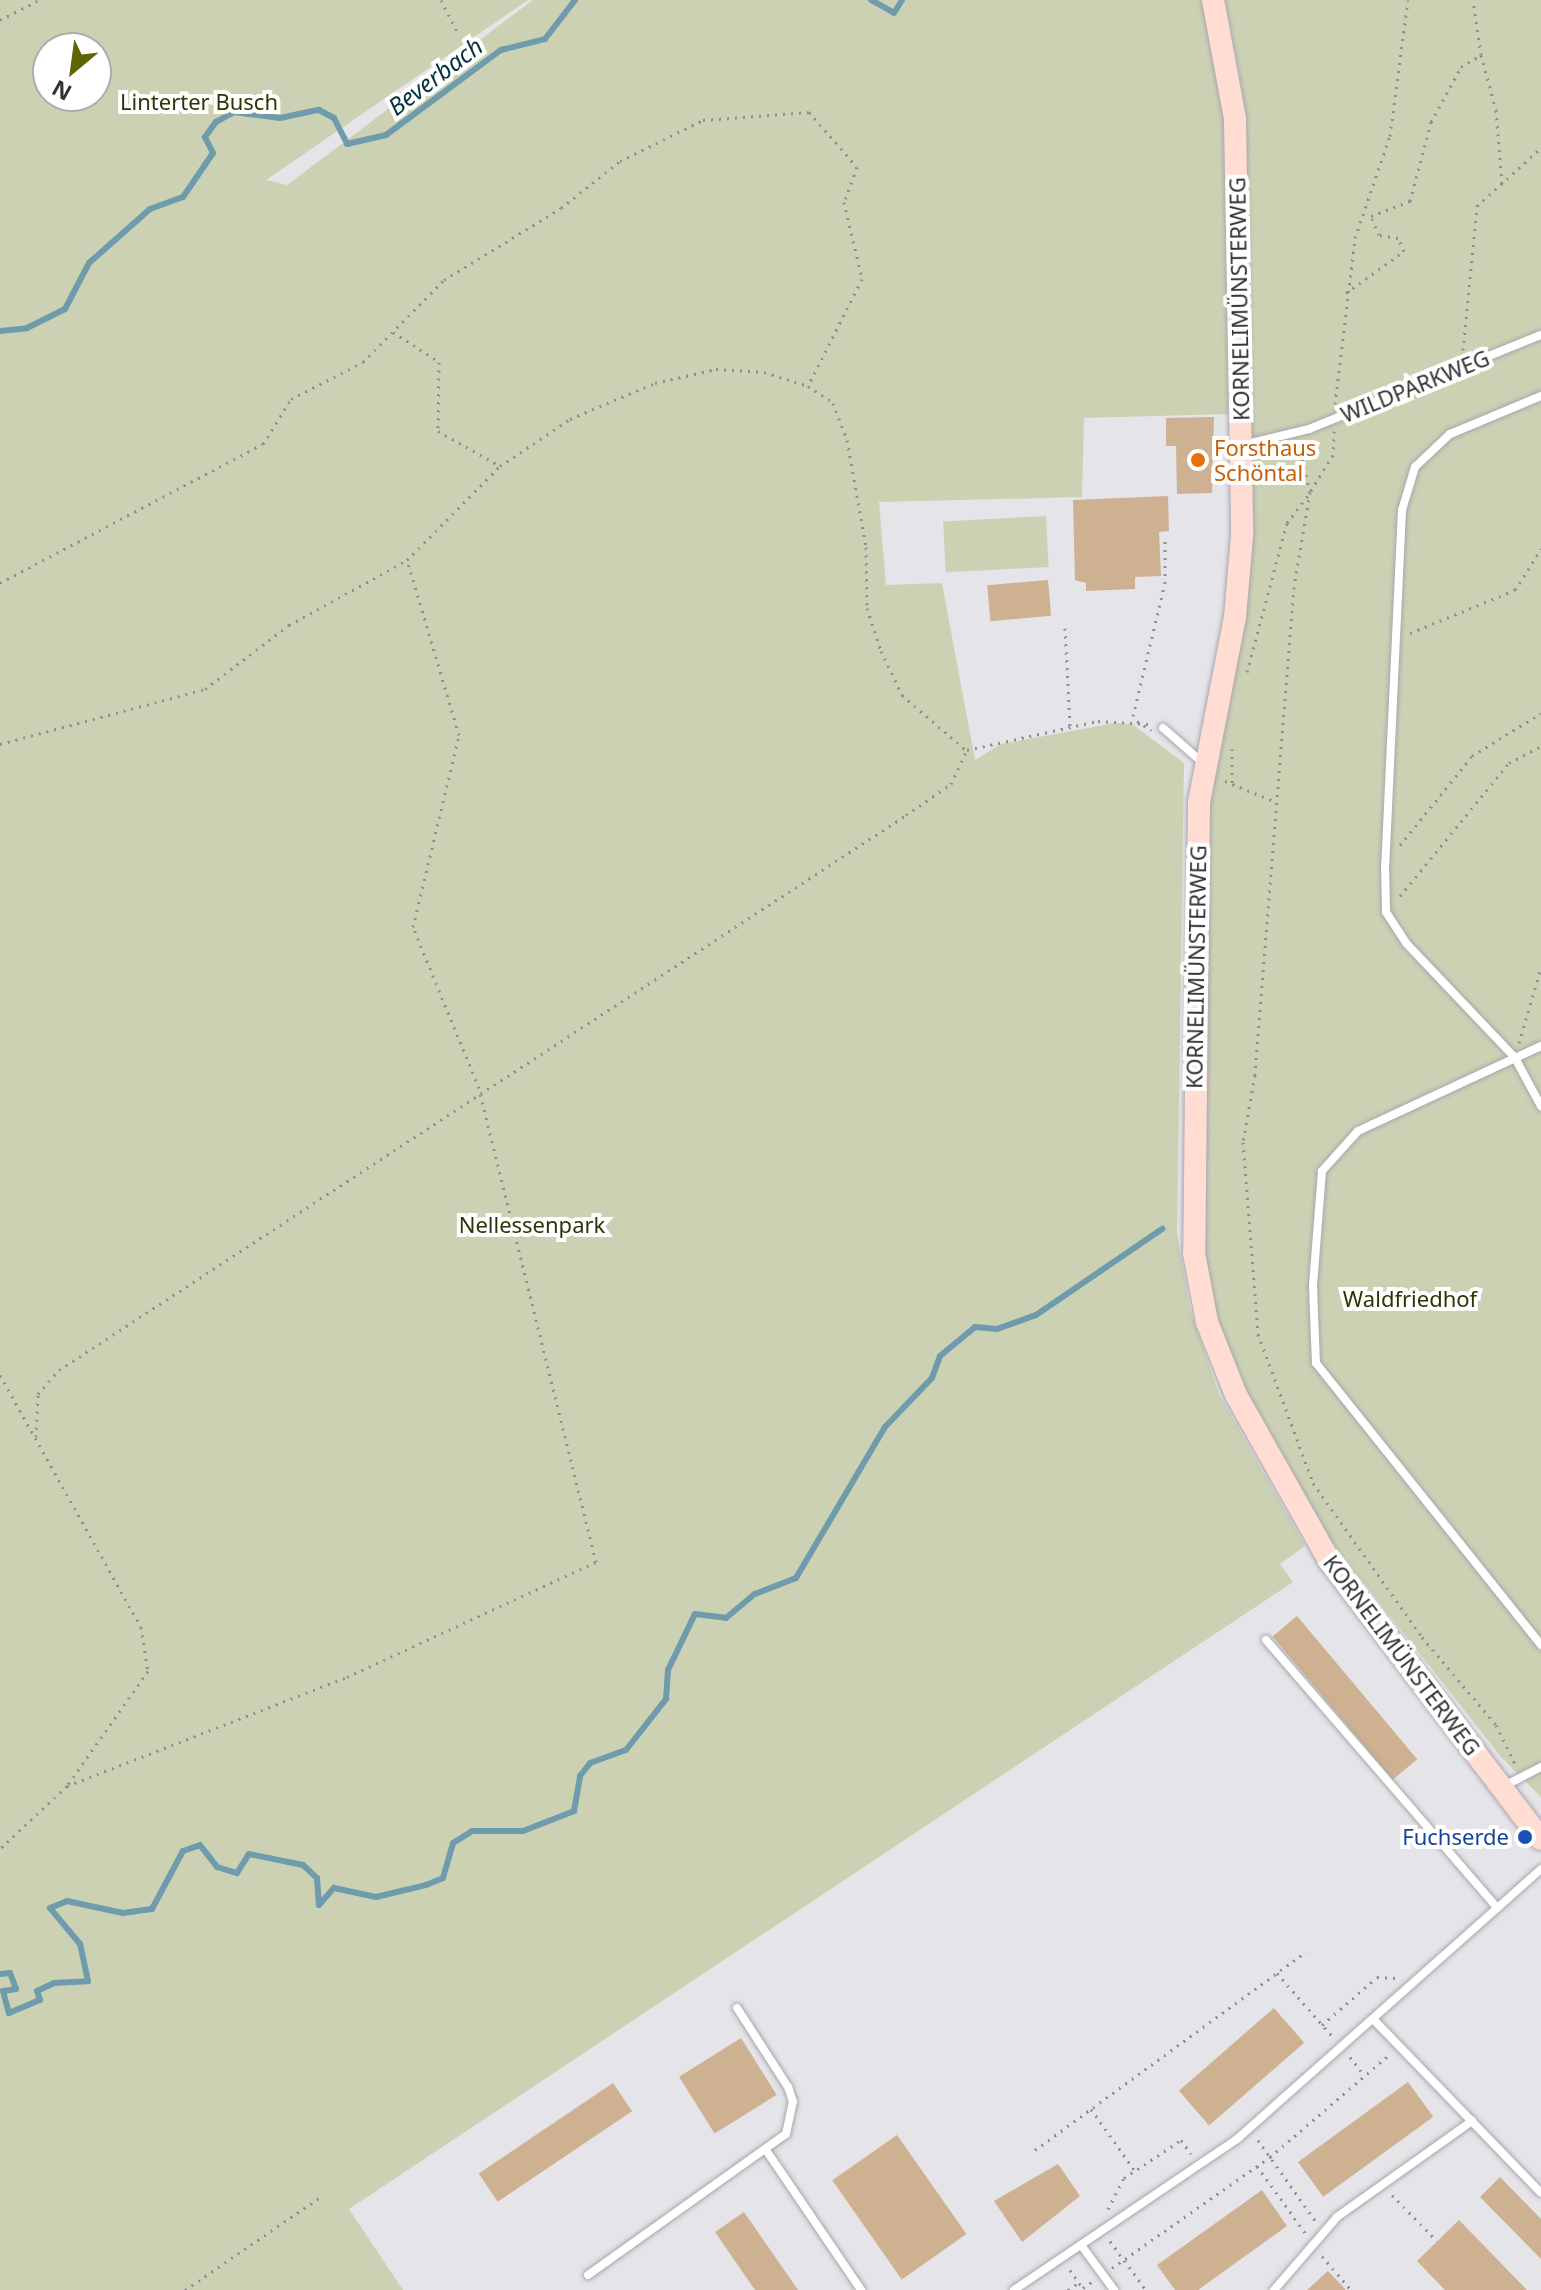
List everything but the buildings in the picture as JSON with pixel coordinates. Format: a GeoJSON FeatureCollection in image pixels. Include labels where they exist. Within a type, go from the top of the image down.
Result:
{"type":"FeatureCollection","features":[{"type":"Feature","properties":{"kind":"street","name":"KORNELIMÜNSTERWEG"},"geometry":{"type":"LineString","coordinates":[[1213,0],[1224,35],[1235,119],[1243,445],[1241,576],[1204,764],[1192,1185],[1207,1322],[1236,1395],[1329,1560],[1511,1781],[1541,1839]]}},
{"type":"Feature","properties":{"kind":"lane","name":"WILDPARKWEG"},"geometry":{"type":"LineString","coordinates":[[1243,445],[1298,433],[1541,335]]}},
{"type":"Feature","properties":{"kind":"lane"},"geometry":{"type":"LineString","coordinates":[[1541,396],[1450,434],[1415,467],[1402,510],[1385,864],[1386,912],[1437,979],[1515,1058],[1541,1106]]}},
{"type":"Feature","properties":{"kind":"lane"},"geometry":{"type":"LineString","coordinates":[[1158,730],[1204,764]]}},
{"type":"Feature","properties":{"kind":"lane"},"geometry":{"type":"LineString","coordinates":[[1541,1046],[1358,1131],[1322,1171],[1313,1286],[1316,1363],[1541,1645]]}},
{"type":"Feature","properties":{"kind":"lane"},"geometry":{"type":"LineString","coordinates":[[1266,1640],[1497,1908]]}},
{"type":"Feature","properties":{"kind":"lane"},"geometry":{"type":"LineString","coordinates":[[1511,1781],[1541,1767]]}},
{"type":"Feature","properties":{"kind":"lane"},"geometry":{"type":"LineString","coordinates":[[1014,2290],[1250,2129],[1541,1869]]}},
{"type":"Feature","properties":{"kind":"lane"},"geometry":{"type":"LineString","coordinates":[[588,2275],[768,2153],[786,2134],[793,2102],[737,2008]]}},
{"type":"Feature","properties":{"kind":"lane"},"geometry":{"type":"LineString","coordinates":[[1374,2020],[1541,2193]]}},
{"type":"Feature","properties":{"kind":"lane"},"geometry":{"type":"LineString","coordinates":[[1274,2290],[1323,2232],[1382,2185],[1472,2121]]}},
{"type":"Feature","properties":{"kind":"lane"},"geometry":{"type":"LineString","coordinates":[[768,2153],[861,2290]]}},
{"type":"Feature","properties":{"kind":"lane"},"geometry":{"type":"LineString","coordinates":[[1081,2245],[1114,2290]]}},
{"type":"Feature","properties":{"kind":"path"},"geometry":{"type":"LineString","coordinates":[[0,20],[39,0]]}},
{"type":"Feature","properties":{"kind":"path"},"geometry":{"type":"LineString","coordinates":[[441,0],[458,34]]}},
{"type":"Feature","properties":{"kind":"path"},"geometry":{"type":"LineString","coordinates":[[1241,688],[1287,523],[1333,455],[1346,293],[1355,238],[1390,136],[1408,0]]}},
{"type":"Feature","properties":{"kind":"path"},"geometry":{"type":"LineString","coordinates":[[1473,0],[1481,55],[1496,110],[1502,186]]}},
{"type":"Feature","properties":{"kind":"path"},"geometry":{"type":"LineString","coordinates":[[1346,293],[1404,251],[1398,238],[1379,235],[1371,216],[1410,201],[1431,122],[1461,67],[1481,55]]}},
{"type":"Feature","properties":{"kind":"path"},"geometry":{"type":"LineString","coordinates":[[0,583],[263,444],[291,399],[363,362],[444,280],[561,208],[620,161],[703,120],[809,112],[857,167],[844,202],[862,279],[808,386]]}},
{"type":"Feature","properties":{"kind":"path"},"geometry":{"type":"LineString","coordinates":[[1463,366],[1477,206],[1541,148]]}},
{"type":"Feature","properties":{"kind":"path"},"geometry":{"type":"LineString","coordinates":[[393,332],[439,362],[438,431],[500,466]]}},
{"type":"Feature","properties":{"kind":"path"},"geometry":{"type":"LineString","coordinates":[[0,744],[205,689],[289,625],[407,560],[500,466],[570,419],[655,383],[716,369],[808,386],[833,403],[847,440],[866,547],[867,608],[881,651],[902,695],[967,750]]}},
{"type":"Feature","properties":{"kind":"path"},"geometry":{"type":"LineString","coordinates":[[1298,433],[1310,492],[1294,587],[1255,1075],[1243,1142],[1243,1212],[1258,1334],[1313,1483],[1422,1637],[1496,1725],[1511,1781]]}},
{"type":"Feature","properties":{"kind":"path"},"geometry":{"type":"LineString","coordinates":[[1132,718],[1165,583],[1165,537]]}},
{"type":"Feature","properties":{"kind":"path"},"geometry":{"type":"LineString","coordinates":[[1396,639],[1515,590],[1541,549]]}},
{"type":"Feature","properties":{"kind":"path"},"geometry":{"type":"LineString","coordinates":[[67,1786],[347,1677],[596,1562],[479,1088],[413,927],[459,735],[407,560]]}},
{"type":"Feature","properties":{"kind":"path"},"geometry":{"type":"LineString","coordinates":[[1065,628],[1070,726]]}},
{"type":"Feature","properties":{"kind":"path"},"geometry":{"type":"LineString","coordinates":[[1385,864],[1472,756],[1541,713]]}},
{"type":"Feature","properties":{"kind":"path"},"geometry":{"type":"LineString","coordinates":[[1132,718],[1158,730]]}},
{"type":"Feature","properties":{"kind":"path"},"geometry":{"type":"LineString","coordinates":[[36,1437],[38,1394],[59,1370],[479,1088],[940,791],[967,750],[1070,726],[1132,718],[1158,730]]}},
{"type":"Feature","properties":{"kind":"path"},"geometry":{"type":"LineString","coordinates":[[1232,785],[1233,733]]}},
{"type":"Feature","properties":{"kind":"path"},"geometry":{"type":"LineString","coordinates":[[1386,912],[1509,763],[1541,746]]}},
{"type":"Feature","properties":{"kind":"path"},"geometry":{"type":"LineString","coordinates":[[1204,764],[1232,785],[1276,802]]}},
{"type":"Feature","properties":{"kind":"path"},"geometry":{"type":"LineString","coordinates":[[1515,1058],[1541,968]]}},
{"type":"Feature","properties":{"kind":"path"},"geometry":{"type":"LineString","coordinates":[[0,1375],[141,1627],[148,1671],[67,1786],[0,1849]]}},
{"type":"Feature","properties":{"kind":"path"},"geometry":{"type":"LineString","coordinates":[[1035,2150],[1306,1952]]}},
{"type":"Feature","properties":{"kind":"path"},"geometry":{"type":"LineString","coordinates":[[1277,1973],[1365,2076]]}},
{"type":"Feature","properties":{"kind":"path"},"geometry":{"type":"LineString","coordinates":[[1322,2025],[1377,1977],[1418,1980]]}},
{"type":"Feature","properties":{"kind":"path"},"geometry":{"type":"LineString","coordinates":[[1062,2258],[1083,2289],[1270,2157],[1400,2047]]}},
{"type":"Feature","properties":{"kind":"path"},"geometry":{"type":"LineString","coordinates":[[1091,2109],[1135,2171]]}},
{"type":"Feature","properties":{"kind":"path"},"geometry":{"type":"LineString","coordinates":[[1250,2129],[1323,2232]]}},
{"type":"Feature","properties":{"kind":"path"},"geometry":{"type":"LineString","coordinates":[[1146,2290],[1103,2231],[1107,2209],[1135,2171],[1181,2140],[1199,2165]]}},
{"type":"Feature","properties":{"kind":"path"},"geometry":{"type":"LineString","coordinates":[[1257,2166],[1351,2290]]}},
{"type":"Feature","properties":{"kind":"path"},"geometry":{"type":"LineString","coordinates":[[1382,2185],[1437,2241]]}},
{"type":"Feature","properties":{"kind":"path"},"geometry":{"type":"LineString","coordinates":[[185,2290],[322,2196]]}},
{"type":"Feature","properties":{"kind":"path"},"geometry":{"type":"LineString","coordinates":[[1068,2290],[1078,2283]]}},
{"type":"Feature","properties":{"kind":"green space","name":"Nellessenpark"},"geometry":{"type":"Polygon","coordinates":[[[0,0],[528,0],[266,180],[287,185],[533,0],[1201,0],[1214,38],[1224,93],[1228,414],[1084,418],[1082,497],[879,502],[886,585],[942,583],[975,760],[1001,744],[1115,723],[1132,724],[1184,763],[1177,1233],[1190,1310],[1219,1394],[1305,1546],[1280,1564],[1293,1582],[349,2209],[403,2290],[0,2290],[0,0]]]}},
{"type":"Feature","properties":{"kind":"green space","name":"Waldfriedhof"},"geometry":{"type":"Polygon","coordinates":[[[1225,0],[1541,0],[1541,1797],[1502,1758],[1324,1532],[1248,1395],[1218,1322],[1204,1253],[1210,774],[1251,525],[1242,90],[1225,0]]]}},
{"type":"Feature","properties":{"kind":"green space"},"geometry":{"type":"Polygon","coordinates":[[[1046,516],[1049,567],[946,572],[943,521],[1046,516]]]}},
{"type":"Feature","properties":{"kind":"waterway","name":"Beverbach"},"geometry":{"type":"LineString","coordinates":[[0,331],[27,328],[65,309],[89,263],[150,209],[183,197],[213,153],[205,137],[216,122],[234,112],[280,118],[319,110],[334,118],[347,144],[386,135],[501,50],[545,39],[575,0]]}},
{"type":"Feature","properties":{"kind":"waterway","name":"Beverbach"},"geometry":{"type":"LineString","coordinates":[[871,0],[894,13],[902,0]]}},
{"type":"Feature","properties":{"kind":"waterway"},"geometry":{"type":"LineString","coordinates":[[0,1974],[10,1973],[16,1989],[3,1991],[9,2013],[40,2000],[37,1991],[54,1983],[88,1981],[80,1944],[50,1908],[67,1901],[123,1913],[152,1909],[183,1851],[200,1845],[217,1867],[237,1873],[249,1854],[303,1865],[317,1878],[319,1905],[334,1888],[376,1897],[426,1885],[443,1878],[453,1843],[472,1831],[523,1831],[574,1811],[580,1776],[590,1763],[626,1750],[666,1699],[668,1670],[695,1614],[726,1618],[755,1594],[796,1578],[885,1427],[932,1378],[940,1356],[975,1327],[997,1329],[1036,1315],[1162,1229]]}},
{"type":"Feature","properties":{"kind":"place","name":"Forsthaus Schöntal"},"geometry":{"type":"Point","coordinates":[1198,460]}},
{"type":"Feature","properties":{"kind":"place","name":"Fuchserde"},"geometry":{"type":"Point","coordinates":[1525,1837]}},
{"type":"Feature","properties":{"kind":"park label","name":"Linterter Busch"},"geometry":{"type":"Point","coordinates":[199,102]}}]}
